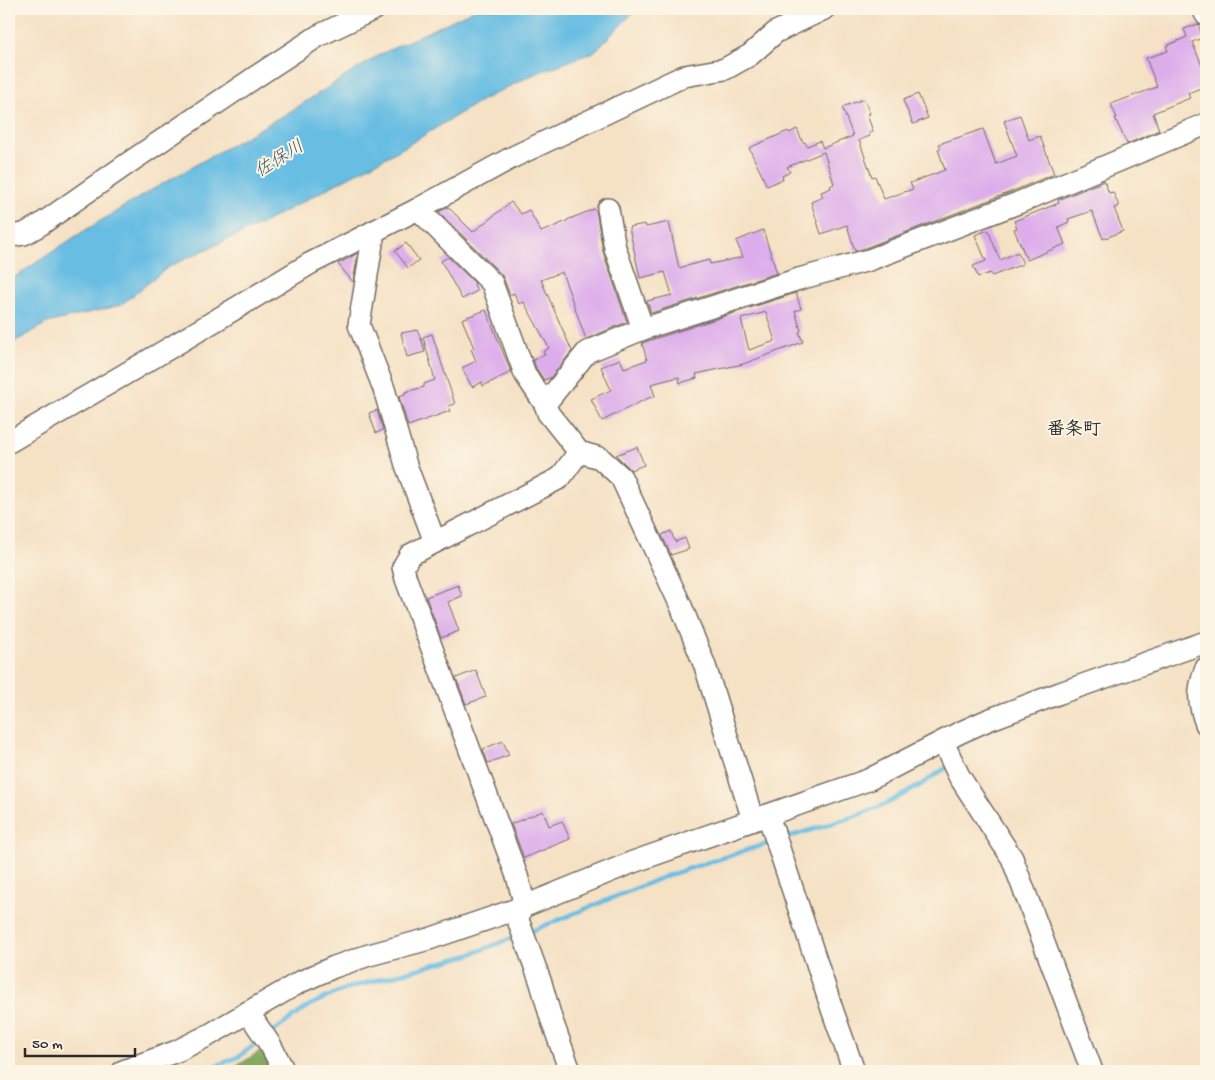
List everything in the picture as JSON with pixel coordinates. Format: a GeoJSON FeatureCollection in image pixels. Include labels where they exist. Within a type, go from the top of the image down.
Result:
{"type":"FeatureCollection","features":[{"type":"Feature","properties":{"kind":"street"},"geometry":{"type":"LineString","coordinates":[[9,236],[24,234],[40,225],[310,41],[374,9]]}},
{"type":"Feature","properties":{"kind":"street"},"geometry":{"type":"LineString","coordinates":[[9,442],[311,263],[418,209],[513,157],[684,76],[725,69],[750,55],[776,32],[824,9]]}},
{"type":"Feature","properties":{"kind":"street"},"geometry":{"type":"LineString","coordinates":[[1204,9],[1206,15]]}},
{"type":"Feature","properties":{"kind":"street"},"geometry":{"type":"LineString","coordinates":[[545,404],[587,352],[643,329],[799,279],[869,260],[1018,202],[1206,124]]}},
{"type":"Feature","properties":{"kind":"street"},"geometry":{"type":"LineString","coordinates":[[418,209],[492,283],[525,374],[545,404],[548,413],[579,452],[600,458],[620,477],[706,666],[854,1071]]}},
{"type":"Feature","properties":{"kind":"street"},"geometry":{"type":"LineString","coordinates":[[608,209],[615,248],[643,329]]}},
{"type":"Feature","properties":{"kind":"street"},"geometry":{"type":"LineString","coordinates":[[374,231],[359,325],[384,389],[406,465],[435,542]]}},
{"type":"Feature","properties":{"kind":"street"},"geometry":{"type":"LineString","coordinates":[[570,1071],[518,920],[522,898],[517,876],[403,568],[410,555],[560,478],[579,452]]}},
{"type":"Feature","properties":{"kind":"street"},"geometry":{"type":"LineString","coordinates":[[134,1069],[208,1036],[300,982],[334,967],[369,955],[429,939],[520,908],[633,862],[868,780],[988,720],[1092,681],[1206,642]]}},
{"type":"Feature","properties":{"kind":"street"},"geometry":{"type":"LineString","coordinates":[[1206,668],[1199,692],[1201,710],[1206,724]]}},
{"type":"Feature","properties":{"kind":"street"},"geometry":{"type":"LineString","coordinates":[[943,742],[959,776],[1012,858],[1092,1071]]}},
{"type":"Feature","properties":{"kind":"street"},"geometry":{"type":"LineString","coordinates":[[248,1012],[271,1046],[284,1071]]}},
{"type":"Feature","properties":{"kind":"green space"},"geometry":{"type":"Polygon","coordinates":[[[262,1050],[273,1071],[229,1071],[262,1050]]]}},
{"type":"Feature","properties":{"kind":"water","name":"佐保川"},"geometry":{"type":"Polygon","coordinates":[[[476,9],[637,9],[594,52],[532,75],[482,100],[403,148],[261,224],[168,267],[121,305],[47,323],[9,345],[9,281],[76,236],[148,192],[291,111],[379,55],[476,9]]]}},
{"type":"Feature","properties":{"kind":"building"},"geometry":{"type":"Polygon","coordinates":[[[1198,24],[1203,38],[1192,42],[1204,70],[1201,71],[1206,86],[1188,93],[1190,98],[1153,113],[1159,130],[1127,144],[1111,104],[1157,87],[1146,58],[1168,51],[1166,46],[1187,37],[1184,29],[1198,24]]]}},
{"type":"Feature","properties":{"kind":"building"},"geometry":{"type":"Polygon","coordinates":[[[918,94],[928,118],[913,124],[903,100],[918,94]]]}},
{"type":"Feature","properties":{"kind":"building"},"geometry":{"type":"Polygon","coordinates":[[[864,99],[870,114],[867,115],[873,131],[869,133],[870,136],[859,140],[872,177],[875,176],[884,199],[913,189],[910,183],[945,170],[938,149],[941,148],[939,144],[983,129],[996,164],[1017,156],[1004,121],[1020,115],[1029,140],[1040,136],[1054,174],[855,251],[847,225],[821,234],[811,202],[823,197],[821,192],[831,188],[830,186],[834,184],[824,152],[787,167],[790,172],[782,176],[783,179],[767,186],[749,148],[797,129],[803,143],[805,142],[807,146],[820,141],[823,148],[853,136],[842,107],[864,99]]]}},
{"type":"Feature","properties":{"kind":"building"},"geometry":{"type":"Polygon","coordinates":[[[1104,181],[1109,193],[1113,192],[1119,206],[1114,208],[1123,231],[1103,239],[1092,211],[1068,219],[1069,222],[1058,227],[1065,244],[1027,260],[1014,229],[1017,228],[1014,221],[1059,203],[1058,200],[1104,181]]]}},
{"type":"Feature","properties":{"kind":"building"},"geometry":{"type":"Polygon","coordinates":[[[511,202],[521,214],[529,210],[541,232],[594,209],[596,210],[603,252],[627,322],[586,339],[562,272],[541,280],[572,351],[550,378],[544,380],[533,360],[545,354],[543,352],[549,348],[524,302],[519,304],[514,293],[510,295],[501,274],[439,212],[448,207],[473,232],[511,202]]]}},
{"type":"Feature","properties":{"kind":"building"},"geometry":{"type":"Polygon","coordinates":[[[669,222],[679,268],[709,260],[710,264],[743,257],[736,241],[763,230],[777,273],[651,313],[647,301],[672,295],[665,272],[640,278],[629,227],[645,224],[646,227],[669,222]]]}},
{"type":"Feature","properties":{"kind":"building"},"geometry":{"type":"Polygon","coordinates":[[[988,230],[1000,260],[1018,252],[1023,264],[992,276],[990,273],[978,277],[973,266],[986,261],[975,235],[988,230]]]}},
{"type":"Feature","properties":{"kind":"building"},"geometry":{"type":"Polygon","coordinates":[[[406,243],[419,260],[408,268],[395,251],[406,243]]]}},
{"type":"Feature","properties":{"kind":"building"},"geometry":{"type":"Polygon","coordinates":[[[358,253],[353,282],[338,264],[358,253]]]}},
{"type":"Feature","properties":{"kind":"building"},"geometry":{"type":"Polygon","coordinates":[[[448,257],[475,283],[477,291],[462,299],[441,261],[448,257]]]}},
{"type":"Feature","properties":{"kind":"building"},"geometry":{"type":"Polygon","coordinates":[[[796,293],[801,309],[795,311],[803,342],[743,364],[696,374],[697,378],[680,383],[679,377],[651,384],[655,396],[602,421],[591,399],[611,390],[601,367],[620,359],[624,368],[647,360],[642,343],[796,293]],[[766,312],[741,319],[749,350],[775,341],[766,312]]]}},
{"type":"Feature","properties":{"kind":"building"},"geometry":{"type":"Polygon","coordinates":[[[486,310],[511,372],[483,386],[482,382],[472,387],[462,368],[476,361],[471,349],[474,348],[462,319],[486,310]]]}},
{"type":"Feature","properties":{"kind":"building"},"geometry":{"type":"Polygon","coordinates":[[[417,330],[425,352],[407,357],[401,333],[417,330]]]}},
{"type":"Feature","properties":{"kind":"building"},"geometry":{"type":"Polygon","coordinates":[[[432,334],[455,404],[448,406],[450,411],[408,426],[399,396],[405,394],[405,392],[424,387],[424,384],[435,380],[423,337],[432,334]]]}},
{"type":"Feature","properties":{"kind":"building"},"geometry":{"type":"Polygon","coordinates":[[[377,410],[383,430],[376,433],[369,413],[377,410]]]}},
{"type":"Feature","properties":{"kind":"building"},"geometry":{"type":"Polygon","coordinates":[[[637,447],[644,465],[631,470],[616,455],[637,447]]]}},
{"type":"Feature","properties":{"kind":"building"},"geometry":{"type":"Polygon","coordinates":[[[671,531],[675,542],[685,538],[689,549],[671,555],[662,535],[671,531]]]}},
{"type":"Feature","properties":{"kind":"building"},"geometry":{"type":"Polygon","coordinates":[[[458,585],[462,596],[448,602],[459,631],[441,638],[426,597],[458,585]]]}},
{"type":"Feature","properties":{"kind":"building"},"geometry":{"type":"Polygon","coordinates":[[[476,670],[486,697],[466,704],[456,678],[476,670]]]}},
{"type":"Feature","properties":{"kind":"building"},"geometry":{"type":"Polygon","coordinates":[[[503,741],[509,755],[488,763],[483,749],[503,741]]]}},
{"type":"Feature","properties":{"kind":"building"},"geometry":{"type":"Polygon","coordinates":[[[543,811],[549,826],[562,821],[570,839],[524,858],[511,824],[543,811]]]}},
{"type":"Feature","properties":{"kind":"waterway"},"geometry":{"type":"LineString","coordinates":[[782,839],[856,816],[886,804],[948,767]]}},
{"type":"Feature","properties":{"kind":"waterway"},"geometry":{"type":"LineString","coordinates":[[529,932],[666,876],[772,842]]}},
{"type":"Feature","properties":{"kind":"waterway"},"geometry":{"type":"LineString","coordinates":[[270,1034],[310,1005],[345,989],[469,955],[517,936]]}},
{"type":"Feature","properties":{"kind":"waterway"},"geometry":{"type":"LineString","coordinates":[[203,1071],[238,1057],[260,1041]]}},
{"type":"Feature","properties":{"kind":"district","name":"番条町"},"geometry":{"type":"Point","coordinates":[1074,430]}}]}
